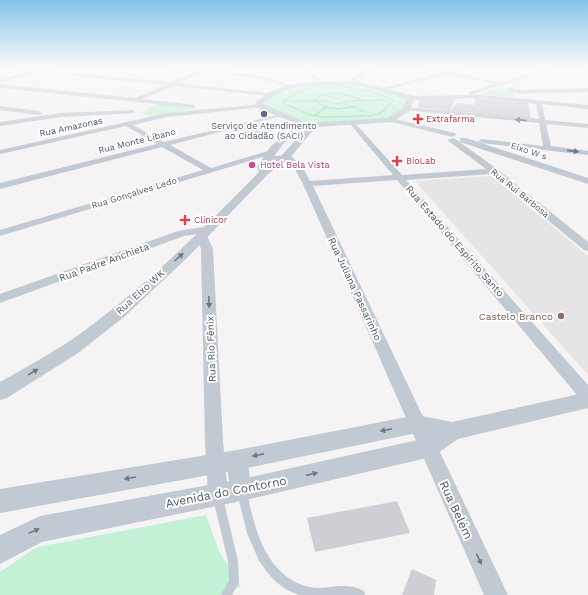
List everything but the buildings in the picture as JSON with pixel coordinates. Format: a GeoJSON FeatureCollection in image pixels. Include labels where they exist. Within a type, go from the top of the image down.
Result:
{"type":"FeatureCollection","features":[{"type":"Feature","properties":{"kind":"street"},"geometry":{"type":"LineString","coordinates":[[85,95],[199,109],[259,105],[279,115],[311,122],[352,123],[390,120],[406,109],[410,97]]}},
{"type":"Feature","properties":{"kind":"street"},"geometry":{"type":"LineString","coordinates":[[136,100],[149,95]]}},
{"type":"Feature","properties":{"kind":"street"},"geometry":{"type":"LineString","coordinates":[[259,105],[270,95]]}},
{"type":"Feature","properties":{"kind":"street"},"geometry":{"type":"LineString","coordinates":[[402,95],[410,97],[462,95],[479,96],[588,107]]}},
{"type":"Feature","properties":{"kind":"street"},"geometry":{"type":"LineString","coordinates":[[518,100],[519,95]]}},
{"type":"Feature","properties":{"kind":"street"},"geometry":{"type":"LineString","coordinates":[[539,102],[547,148]]}},
{"type":"Feature","properties":{"kind":"street"},"geometry":{"type":"LineString","coordinates":[[0,117],[20,118],[139,110],[156,103]]}},
{"type":"Feature","properties":{"kind":"street"},"geometry":{"type":"LineString","coordinates":[[0,108],[61,115]]}},
{"type":"Feature","properties":{"kind":"street","name":"Rua Amazonas"},"geometry":{"type":"LineString","coordinates":[[0,152],[199,109]]}},
{"type":"Feature","properties":{"kind":"street"},"geometry":{"type":"LineString","coordinates":[[406,109],[588,126]]}},
{"type":"Feature","properties":{"kind":"street"},"geometry":{"type":"LineString","coordinates":[[139,110],[146,120]]}},
{"type":"Feature","properties":{"kind":"street"},"geometry":{"type":"LineString","coordinates":[[0,124],[20,118],[29,112]]}},
{"type":"Feature","properties":{"kind":"street","name":"Rua Monte Líbano"},"geometry":{"type":"LineString","coordinates":[[0,186],[279,115]]}},
{"type":"Feature","properties":{"kind":"street","name":"Eixo W s"},"geometry":{"type":"LineString","coordinates":[[390,120],[450,137],[464,139],[588,181]]}},
{"type":"Feature","properties":{"kind":"street"},"geometry":{"type":"LineString","coordinates":[[264,172],[262,167],[268,153],[294,130],[311,122]]}},
{"type":"Feature","properties":{"kind":"street","name":"Rua Eixo WK"},"geometry":{"type":"LineString","coordinates":[[0,392],[60,356],[94,333],[206,232],[264,172],[274,168],[287,157],[311,122]]}},
{"type":"Feature","properties":{"kind":"street","name":"Rua Estado do Espírito Santo"},"geometry":{"type":"LineString","coordinates":[[352,123],[588,396]]}},
{"type":"Feature","properties":{"kind":"street"},"geometry":{"type":"LineString","coordinates":[[127,124],[209,170]]}},
{"type":"Feature","properties":{"kind":"street","name":"Rua Rui Barbosa"},"geometry":{"type":"LineString","coordinates":[[450,137],[588,248]]}},
{"type":"Feature","properties":{"kind":"street"},"geometry":{"type":"LineString","coordinates":[[464,139],[588,153]]}},
{"type":"Feature","properties":{"kind":"street"},"geometry":{"type":"LineString","coordinates":[[268,153],[272,159],[287,157]]}},
{"type":"Feature","properties":{"kind":"street","name":"Rua Gonçalves Ledo"},"geometry":{"type":"LineString","coordinates":[[0,233],[268,153]]}},
{"type":"Feature","properties":{"kind":"street","name":"Rua Juliana Passarinho"},"geometry":{"type":"LineString","coordinates":[[287,157],[300,170],[307,184],[417,424]]}},
{"type":"Feature","properties":{"kind":"street"},"geometry":{"type":"LineString","coordinates":[[307,184],[494,171]]}},
{"type":"Feature","properties":{"kind":"street","name":"Rua Padre Anchieta"},"geometry":{"type":"LineString","coordinates":[[0,299],[182,233],[206,232]]}},
{"type":"Feature","properties":{"kind":"street","name":"Rua Rio Fênix"},"geometry":{"type":"LineString","coordinates":[[206,232],[229,492]]}},
{"type":"Feature","properties":{"kind":"street","name":"Avenida do Contorno"},"geometry":{"type":"LineString","coordinates":[[0,550],[40,529],[229,492],[426,448],[452,431],[588,400]]}},
{"type":"Feature","properties":{"kind":"street","name":"Avenida do Contorno"},"geometry":{"type":"LineString","coordinates":[[0,501],[226,461],[417,424],[452,431]]}},
{"type":"Feature","properties":{"kind":"street","name":"Rua Belém"},"geometry":{"type":"LineString","coordinates":[[417,424],[426,448],[496,595]]}},
{"type":"Feature","properties":{"kind":"lane"},"geometry":{"type":"LineString","coordinates":[[226,595],[234,582],[229,492]]}},
{"type":"Feature","properties":{"kind":"lane"},"geometry":{"type":"LineString","coordinates":[[229,492],[264,560],[280,580],[300,590],[313,594],[334,592],[357,593],[360,595]]}},
{"type":"Feature","properties":{"kind":"path"},"geometry":{"type":"LineString","coordinates":[[290,95],[280,99],[281,104],[307,116],[322,119],[371,118],[385,113],[392,107]]}},
{"type":"Feature","properties":{"kind":"path"},"geometry":{"type":"LineString","coordinates":[[284,101],[295,95]]}},
{"type":"Feature","properties":{"kind":"path"},"geometry":{"type":"LineString","coordinates":[[342,98],[348,95]]}},
{"type":"Feature","properties":{"kind":"path"},"geometry":{"type":"LineString","coordinates":[[314,101],[323,96],[348,95],[363,100]]}},
{"type":"Feature","properties":{"kind":"path"},"geometry":{"type":"LineString","coordinates":[[379,95],[392,100]]}},
{"type":"Feature","properties":{"kind":"path"},"geometry":{"type":"LineString","coordinates":[[384,95],[393,98],[397,104]]}},
{"type":"Feature","properties":{"kind":"path"},"geometry":{"type":"LineString","coordinates":[[323,96],[330,98],[342,98],[349,101],[392,100]]}},
{"type":"Feature","properties":{"kind":"path"},"geometry":{"type":"LineString","coordinates":[[326,101],[330,98]]}},
{"type":"Feature","properties":{"kind":"path"},"geometry":{"type":"LineString","coordinates":[[314,101],[319,105],[327,107],[353,107],[362,103],[363,100]]}},
{"type":"Feature","properties":{"kind":"path"},"geometry":{"type":"LineString","coordinates":[[284,101],[283,103],[311,122],[380,113],[393,101],[392,100]]}},
{"type":"Feature","properties":{"kind":"path"},"geometry":{"type":"LineString","coordinates":[[284,101],[326,101],[332,104],[345,104],[372,115]]}},
{"type":"Feature","properties":{"kind":"path"},"geometry":{"type":"LineString","coordinates":[[345,104],[349,101]]}},
{"type":"Feature","properties":{"kind":"path"},"geometry":{"type":"LineString","coordinates":[[311,122],[332,104]]}},
{"type":"Feature","properties":{"kind":"shaded area","name":"Castelo Branco"},"geometry":{"type":"Polygon","coordinates":[[[492,176],[588,256],[588,375],[415,181],[492,176]]]}},
{"type":"Feature","properties":{"kind":"green space"},"geometry":{"type":"Polygon","coordinates":[[[273,95],[397,95],[409,98],[405,109],[389,120],[310,125],[261,106],[273,95]]]}},
{"type":"Feature","properties":{"kind":"green space"},"geometry":{"type":"Polygon","coordinates":[[[488,95],[515,95],[515,97],[488,95]]]}},
{"type":"Feature","properties":{"kind":"green space"},"geometry":{"type":"Polygon","coordinates":[[[157,104],[194,109],[153,117],[141,113],[157,104]]]}},
{"type":"Feature","properties":{"kind":"green space"},"geometry":{"type":"Polygon","coordinates":[[[206,515],[219,551],[241,586],[223,595],[0,595],[0,572],[37,547],[206,515]]]}},
{"type":"Feature","properties":{"kind":"place","name":"Serviço de Atendimento ao Cidadão (SACI)"},"geometry":{"type":"Point","coordinates":[264,114]}},
{"type":"Feature","properties":{"kind":"place","name":"Extrafarma"},"geometry":{"type":"Point","coordinates":[418,119]}},
{"type":"Feature","properties":{"kind":"place","name":"BioLab"},"geometry":{"type":"Point","coordinates":[397,161]}},
{"type":"Feature","properties":{"kind":"place","name":"Hotel Bela Vista"},"geometry":{"type":"Point","coordinates":[252,165]}},
{"type":"Feature","properties":{"kind":"place","name":"Clinicor"},"geometry":{"type":"Point","coordinates":[185,220]}},
{"type":"Feature","properties":{"kind":"place","name":"Castelo Branco"},"geometry":{"type":"Point","coordinates":[561,316]}}]}
